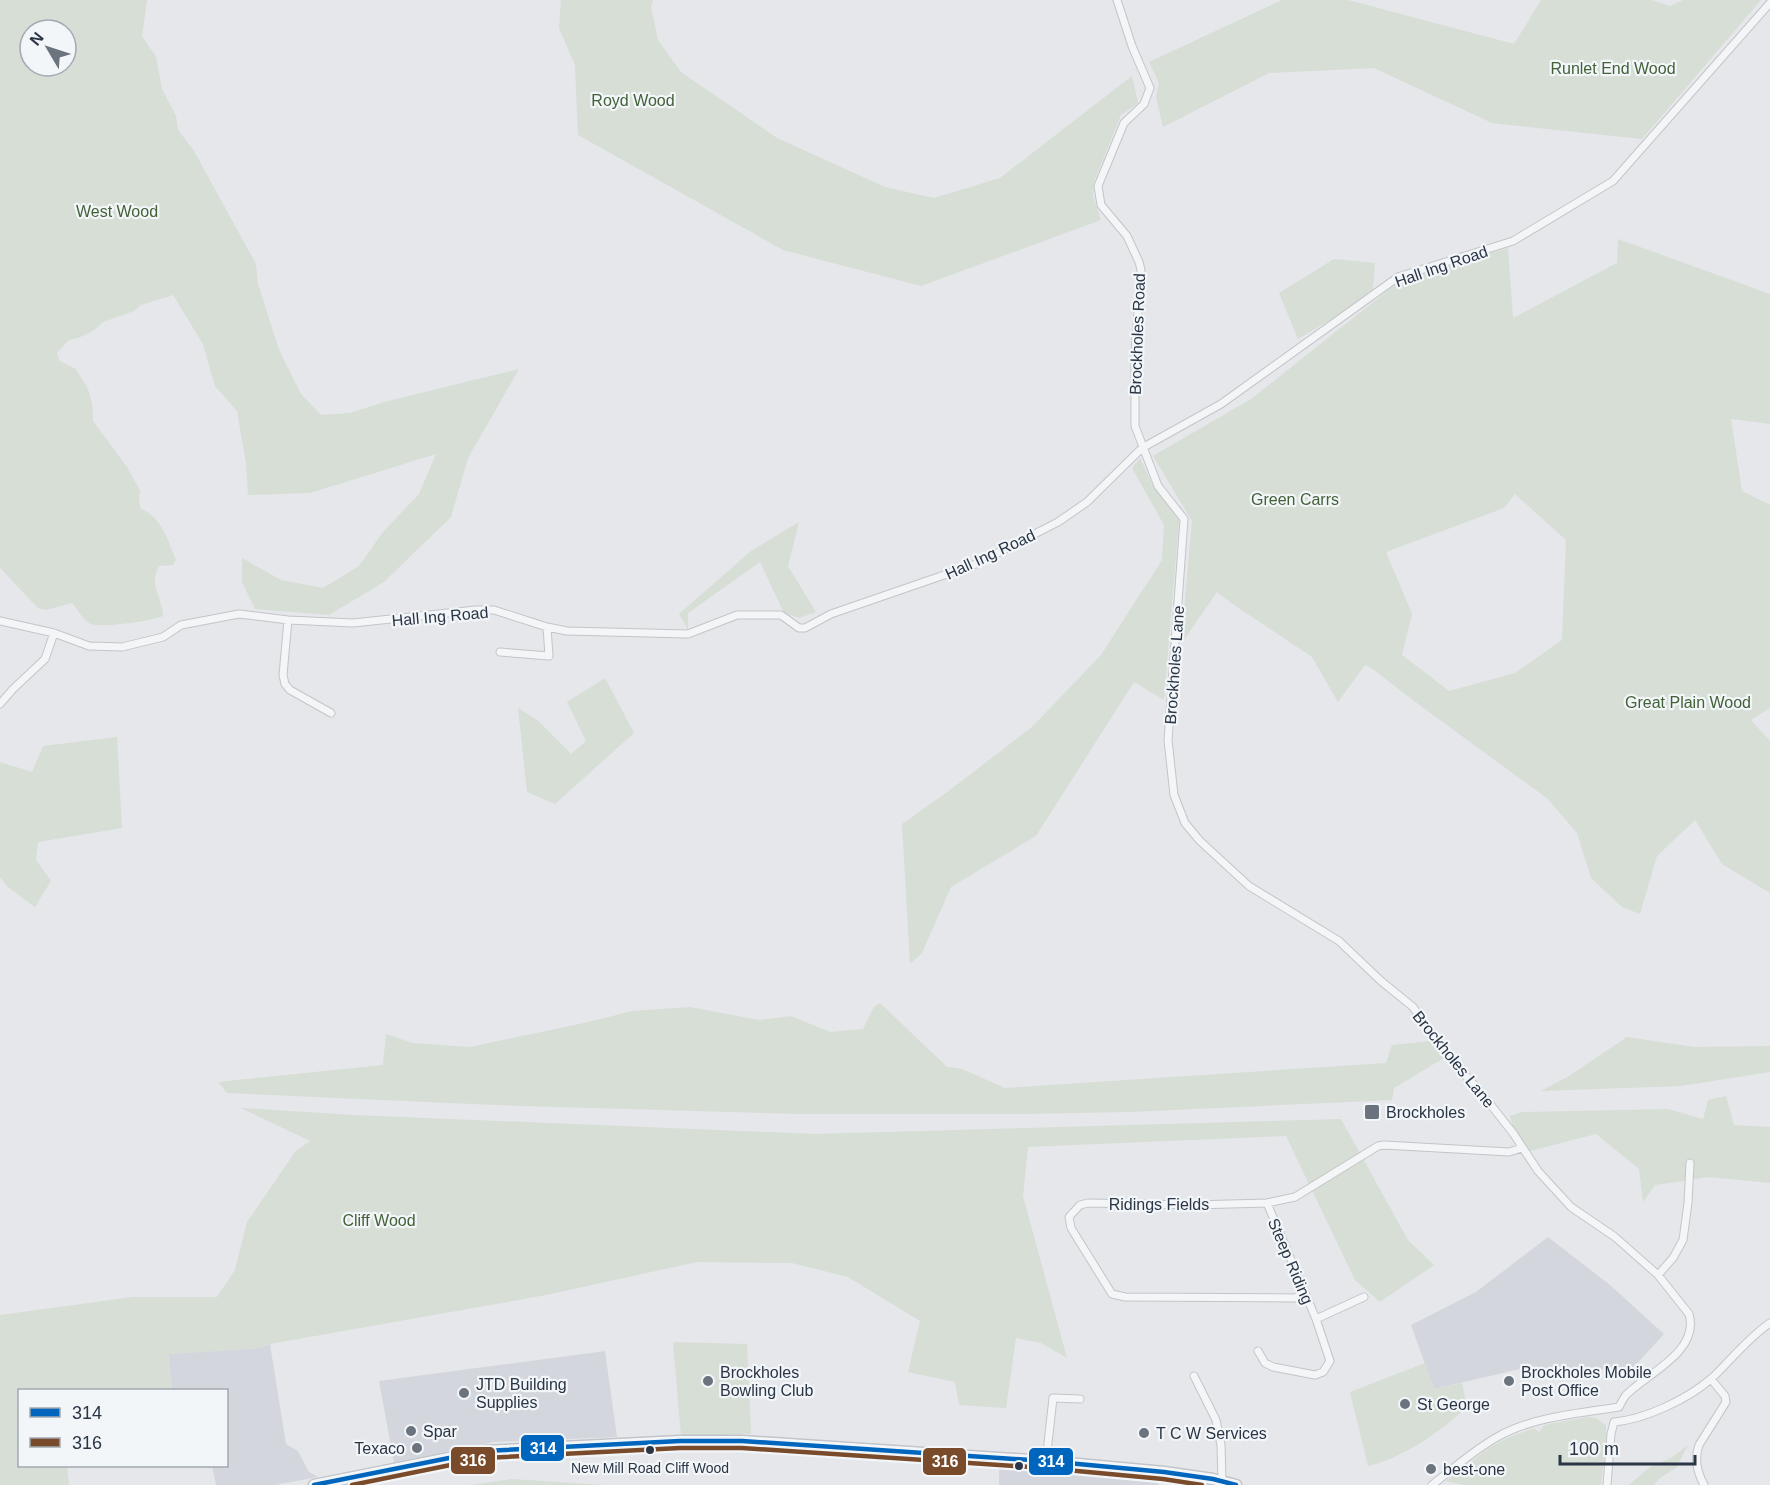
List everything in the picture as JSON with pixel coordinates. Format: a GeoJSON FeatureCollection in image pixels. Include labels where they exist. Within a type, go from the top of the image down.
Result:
{"type":"FeatureCollection","features":[{"type":"Feature","properties":{"kind":"main road"},"geometry":{"type":"LineString","coordinates":[[314,1485],[484,1450],[742,1441],[1046,1461],[1164,1472],[1197,1481],[1222,1481],[1236,1485]]}},
{"type":"Feature","properties":{"kind":"street","name":"Brockholes Road"},"geometry":{"type":"LineString","coordinates":[[1118,0],[1132,46],[1150,88],[1144,105],[1124,123],[1097,189],[1101,205],[1127,236],[1141,270],[1135,352],[1135,426],[1142,448]]}},
{"type":"Feature","properties":{"kind":"street","name":"Hall Ing Road"},"geometry":{"type":"LineString","coordinates":[[0,621],[54,633],[89,646],[122,647],[163,637],[181,625],[239,614],[288,620],[353,623],[494,610],[567,631],[688,634],[737,615],[781,615],[799,628],[805,628],[831,614],[895,594],[976,564],[1058,522],[1087,502],[1142,448],[1221,404],[1398,278],[1514,241],[1613,181],[1770,3]]}},
{"type":"Feature","properties":{"kind":"street","name":"Brockholes Lane"},"geometry":{"type":"LineString","coordinates":[[1142,448],[1158,486],[1184,519],[1168,740],[1174,795],[1185,823],[1200,841],[1249,886],[1339,941],[1381,981],[1413,1007],[1449,1058],[1513,1132],[1538,1172],[1571,1207],[1615,1237],[1658,1275],[1689,1314],[1690,1327],[1681,1347],[1666,1365],[1627,1394],[1619,1407]]}},
{"type":"Feature","properties":{"kind":"street"},"geometry":{"type":"LineString","coordinates":[[288,620],[283,675],[285,684],[290,690],[331,713]]}},
{"type":"Feature","properties":{"kind":"street"},"geometry":{"type":"LineString","coordinates":[[500,652],[549,656],[547,627]]}},
{"type":"Feature","properties":{"kind":"street"},"geometry":{"type":"LineString","coordinates":[[0,704],[45,659],[54,633]]}},
{"type":"Feature","properties":{"kind":"street","name":"Ridings Fields"},"geometry":{"type":"LineString","coordinates":[[1305,1294],[1294,1298],[1212,1299],[1125,1298],[1112,1294],[1071,1228],[1069,1217],[1080,1204],[1088,1203],[1193,1205],[1267,1203],[1295,1197],[1378,1146],[1384,1145],[1509,1152],[1522,1148]]}},
{"type":"Feature","properties":{"kind":"street"},"geometry":{"type":"LineString","coordinates":[[1658,1275],[1673,1258],[1683,1240],[1690,1163]]}},
{"type":"Feature","properties":{"kind":"street","name":"Steep Riding"},"geometry":{"type":"LineString","coordinates":[[1258,1351],[1265,1363],[1314,1375],[1323,1372],[1330,1361],[1316,1319],[1267,1203]]}},
{"type":"Feature","properties":{"kind":"street","name":"Steep Riding"},"geometry":{"type":"LineString","coordinates":[[1316,1319],[1364,1297]]}},
{"type":"Feature","properties":{"kind":"street"},"geometry":{"type":"LineString","coordinates":[[1614,1422],[1634,1419],[1690,1393],[1711,1378],[1770,1323]]}},
{"type":"Feature","properties":{"kind":"street"},"geometry":{"type":"LineString","coordinates":[[1194,1376],[1216,1420],[1221,1445],[1222,1481]]}},
{"type":"Feature","properties":{"kind":"street"},"geometry":{"type":"LineString","coordinates":[[1704,1485],[1698,1473],[1696,1452],[1726,1402],[1725,1396],[1711,1378]]}},
{"type":"Feature","properties":{"kind":"street"},"geometry":{"type":"LineString","coordinates":[[1046,1461],[1053,1398],[1080,1399]]}},
{"type":"Feature","properties":{"kind":"street"},"geometry":{"type":"LineString","coordinates":[[1432,1485],[1485,1444],[1514,1429],[1541,1420],[1619,1407],[1611,1434],[1607,1485]]}},
{"type":"Feature","properties":{"kind":"shaded area"},"geometry":{"type":"Polygon","coordinates":[[[1548,1237],[1610,1285],[1664,1334],[1631,1370],[1520,1369],[1434,1389],[1411,1325],[1476,1292],[1548,1237]]]}},
{"type":"Feature","properties":{"kind":"shaded area"},"geometry":{"type":"Polygon","coordinates":[[[270,1344],[286,1444],[298,1451],[309,1472],[318,1477],[275,1485],[216,1485],[212,1467],[228,1467],[228,1389],[172,1389],[168,1354],[259,1348],[270,1344]]]}},
{"type":"Feature","properties":{"kind":"shaded area"},"geometry":{"type":"Polygon","coordinates":[[[605,1351],[617,1437],[494,1442],[394,1463],[379,1381],[605,1351]]]}},
{"type":"Feature","properties":{"kind":"shaded area"},"geometry":{"type":"Polygon","coordinates":[[[999,1463],[1159,1479],[1158,1485],[999,1485],[999,1463]]]}},
{"type":"Feature","properties":{"kind":"green space","name":"West Wood"},"geometry":{"type":"Polygon","coordinates":[[[0,0],[147,0],[142,36],[156,57],[162,89],[176,116],[178,130],[194,151],[256,264],[258,284],[279,350],[301,394],[321,415],[350,413],[384,402],[519,369],[468,458],[451,517],[384,582],[329,615],[255,609],[242,582],[242,558],[281,580],[323,588],[359,566],[383,532],[419,494],[436,454],[310,493],[248,495],[246,463],[237,411],[215,386],[203,344],[173,295],[141,305],[134,311],[103,322],[87,334],[69,340],[57,353],[60,361],[76,369],[88,389],[93,421],[127,467],[140,491],[141,509],[159,524],[176,560],[173,565],[159,566],[156,573],[155,585],[163,616],[127,623],[97,625],[88,623],[72,603],[46,610],[38,608],[0,568],[0,0]]]}},
{"type":"Feature","properties":{"kind":"green space","name":"Royd Wood"},"geometry":{"type":"Polygon","coordinates":[[[561,0],[653,0],[651,7],[658,40],[681,72],[777,138],[885,187],[934,198],[1000,178],[1132,76],[1138,103],[1121,115],[1094,182],[1093,196],[1101,220],[921,286],[783,250],[578,135],[575,65],[559,28],[561,0]]]}},
{"type":"Feature","properties":{"kind":"green space","name":"Runlet End Wood"},"geometry":{"type":"Polygon","coordinates":[[[1282,0],[1348,0],[1514,44],[1541,0],[1651,0],[1670,6],[1683,0],[1761,0],[1642,139],[1492,123],[1374,68],[1269,73],[1163,127],[1156,97],[1159,83],[1149,62],[1282,0]]]}},
{"type":"Feature","properties":{"kind":"green space","name":"Green Carrs"},"geometry":{"type":"Polygon","coordinates":[[[1618,239],[1770,294],[1770,424],[1731,419],[1742,491],[1770,505],[1770,708],[1751,720],[1770,741],[1770,893],[1722,864],[1695,820],[1657,856],[1640,914],[1622,907],[1591,878],[1577,833],[1548,799],[1374,670],[1365,665],[1338,702],[1312,657],[1217,592],[1181,644],[1192,521],[1153,456],[1251,399],[1401,280],[1508,248],[1513,318],[1617,263],[1618,239]],[[1515,494],[1504,508],[1386,552],[1412,614],[1402,655],[1449,691],[1515,673],[1562,640],[1566,540],[1515,494]]]}},
{"type":"Feature","properties":{"kind":"green space"},"geometry":{"type":"Polygon","coordinates":[[[1334,259],[1375,263],[1373,289],[1340,314],[1298,339],[1279,293],[1334,259]]]}},
{"type":"Feature","properties":{"kind":"green space"},"geometry":{"type":"Polygon","coordinates":[[[1140,458],[1152,484],[1179,520],[1164,700],[1134,682],[1036,836],[951,887],[922,953],[910,964],[902,824],[1032,727],[1101,655],[1162,560],[1164,525],[1132,468],[1140,458]]]}},
{"type":"Feature","properties":{"kind":"green space"},"geometry":{"type":"Polygon","coordinates":[[[799,522],[788,566],[816,612],[799,618],[784,613],[760,562],[688,613],[688,630],[679,614],[751,551],[799,522]]]}},
{"type":"Feature","properties":{"kind":"green space"},"geometry":{"type":"Polygon","coordinates":[[[605,678],[634,733],[555,804],[527,792],[518,708],[537,720],[571,754],[586,741],[567,702],[605,678]]]}},
{"type":"Feature","properties":{"kind":"green space"},"geometry":{"type":"Polygon","coordinates":[[[117,737],[122,828],[38,842],[36,860],[51,881],[35,907],[8,887],[0,877],[0,762],[32,772],[43,746],[117,737]]]}},
{"type":"Feature","properties":{"kind":"green space"},"geometry":{"type":"Polygon","coordinates":[[[880,1003],[947,1067],[962,1069],[1005,1088],[1386,1063],[1392,1045],[1431,1041],[1444,1058],[1394,1088],[1392,1100],[1128,1112],[799,1114],[495,1105],[227,1093],[218,1082],[383,1065],[386,1034],[412,1043],[470,1047],[633,1011],[690,1007],[759,1020],[791,1016],[830,1032],[863,1029],[874,1007],[880,1003]]]}},
{"type":"Feature","properties":{"kind":"green space"},"geometry":{"type":"Polygon","coordinates":[[[1627,1037],[1694,1047],[1770,1046],[1770,1072],[1681,1086],[1541,1091],[1569,1076],[1627,1037]]]}},
{"type":"Feature","properties":{"kind":"green space"},"geometry":{"type":"Polygon","coordinates":[[[1726,1096],[1734,1125],[1770,1127],[1770,1183],[1709,1177],[1655,1185],[1643,1202],[1639,1169],[1596,1134],[1530,1151],[1513,1127],[1510,1116],[1522,1112],[1668,1109],[1703,1119],[1708,1100],[1726,1096]]]}},
{"type":"Feature","properties":{"kind":"green space","name":"Cliff Wood"},"geometry":{"type":"Polygon","coordinates":[[[241,1108],[353,1115],[815,1134],[1341,1119],[1408,1240],[1434,1265],[1380,1302],[1355,1280],[1286,1136],[1028,1147],[1023,1196],[1067,1358],[1041,1343],[1016,1338],[1006,1408],[959,1405],[955,1382],[908,1372],[920,1321],[848,1277],[792,1263],[697,1262],[546,1295],[270,1344],[259,1348],[168,1354],[172,1389],[18,1389],[18,1467],[67,1467],[69,1485],[0,1485],[0,1315],[133,1297],[217,1297],[235,1270],[247,1222],[295,1152],[310,1141],[241,1108]]]}},
{"type":"Feature","properties":{"kind":"green space"},"geometry":{"type":"Polygon","coordinates":[[[673,1342],[747,1344],[751,1434],[681,1436],[673,1342]]]}},
{"type":"Feature","properties":{"kind":"green space"},"geometry":{"type":"Polygon","coordinates":[[[1425,1363],[1434,1389],[1462,1383],[1467,1407],[1420,1443],[1394,1457],[1368,1466],[1350,1392],[1425,1363]]]}},
{"type":"Feature","properties":{"kind":"green space"},"geometry":{"type":"Polygon","coordinates":[[[1588,1417],[1596,1418],[1606,1425],[1601,1485],[1464,1485],[1446,1481],[1489,1448],[1507,1438],[1534,1428],[1539,1432],[1544,1425],[1588,1417]]]}},
{"type":"Feature","properties":{"kind":"green space"},"geometry":{"type":"Polygon","coordinates":[[[1688,1445],[1676,1468],[1660,1478],[1654,1485],[1629,1485],[1650,1467],[1671,1458],[1688,1445]]]}},
{"type":"Feature","properties":{"kind":"green space"},"geometry":{"type":"Polygon","coordinates":[[[511,1479],[603,1485],[471,1485],[511,1479]]]}},
{"type":"Feature","properties":{"kind":"transit line","name":"314"},"geometry":{"type":"LineString","coordinates":[[314,1485],[484,1451],[680,1441],[742,1441],[1046,1461],[1164,1472],[1213,1479],[1236,1485]]}},
{"type":"Feature","properties":{"kind":"transit line","name":"316"},"geometry":{"type":"LineString","coordinates":[[352,1485],[485,1458],[680,1448],[742,1448],[1045,1468],[1202,1485]]}},
{"type":"Feature","properties":{"kind":"place","name":"Brockholes"},"geometry":{"type":"Point","coordinates":[1372,1112]}},
{"type":"Feature","properties":{"kind":"place","name":"Brockholes Bowling Club"},"geometry":{"type":"Point","coordinates":[708,1381]}},
{"type":"Feature","properties":{"kind":"place","name":"Brockholes Mobile Post Office"},"geometry":{"type":"Point","coordinates":[1509,1381]}},
{"type":"Feature","properties":{"kind":"place","name":"JTD Building Supplies"},"geometry":{"type":"Point","coordinates":[464,1393]}},
{"type":"Feature","properties":{"kind":"place","name":"St George"},"geometry":{"type":"Point","coordinates":[1405,1404]}},
{"type":"Feature","properties":{"kind":"place","name":"Spar"},"geometry":{"type":"Point","coordinates":[411,1431]}},
{"type":"Feature","properties":{"kind":"place","name":"T C W Services"},"geometry":{"type":"Point","coordinates":[1144,1433]}},
{"type":"Feature","properties":{"kind":"place","name":"Texaco"},"geometry":{"type":"Point","coordinates":[417,1448]}},
{"type":"Feature","properties":{"kind":"place","name":"New Mill Road Cliff Wood"},"geometry":{"type":"Point","coordinates":[650,1450]}},
{"type":"Feature","properties":{"kind":"place","name":"best-one"},"geometry":{"type":"Point","coordinates":[1431,1469]}},
{"type":"Feature","properties":{"kind":"park label","name":"Great Plain Wood"},"geometry":{"type":"Point","coordinates":[1688,702]}}]}
